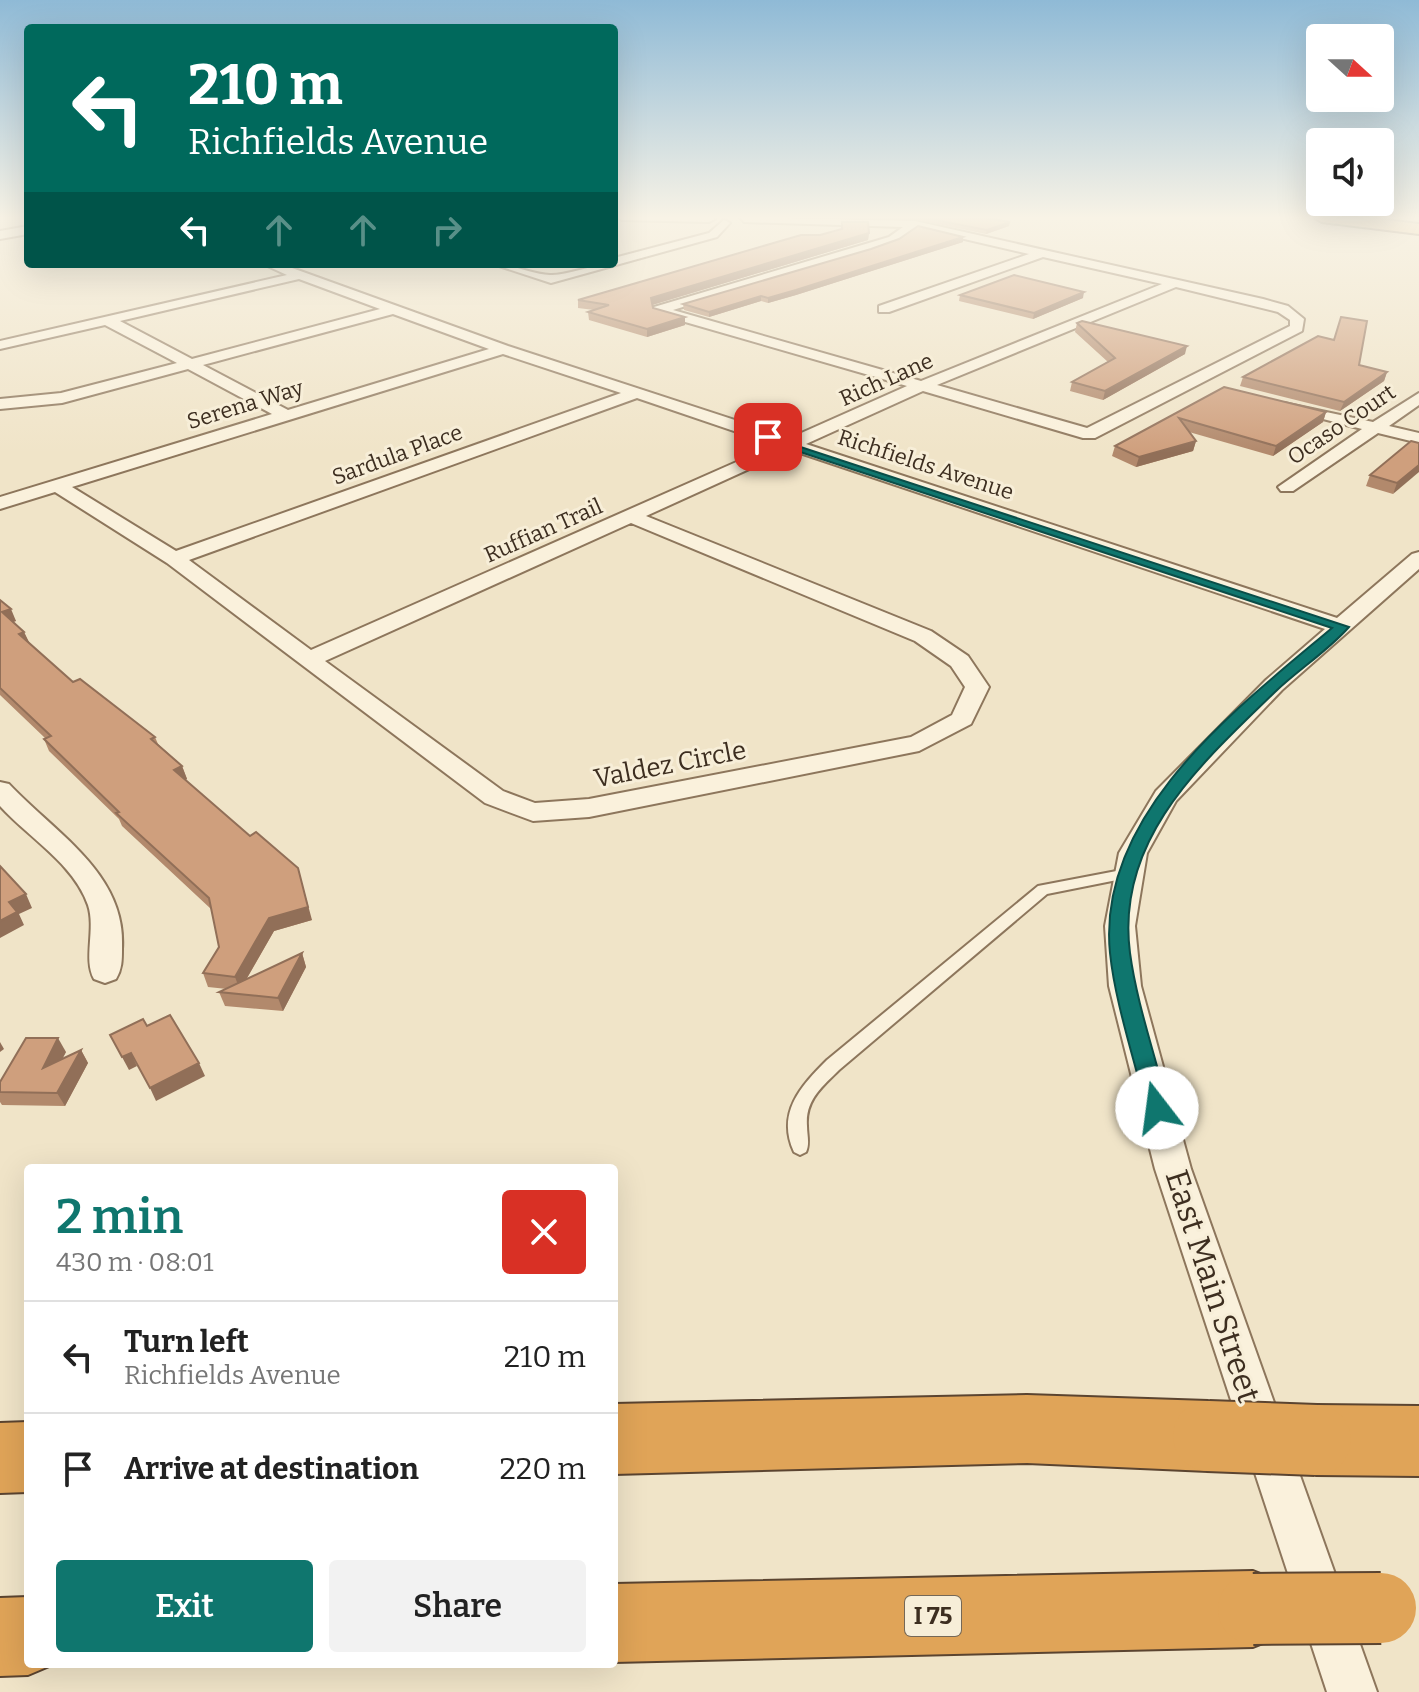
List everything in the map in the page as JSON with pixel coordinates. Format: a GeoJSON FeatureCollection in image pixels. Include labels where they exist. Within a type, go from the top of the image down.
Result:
{"type":"FeatureCollection","features":[{"type":"Feature","properties":{"kind":"highway"},"geometry":{"type":"LineString","coordinates":[[618,1439],[1027,1429],[1419,1441]]}},
{"type":"Feature","properties":{"kind":"highway"},"geometry":{"type":"LineString","coordinates":[[0,1458],[24,1457]]}},
{"type":"Feature","properties":{"kind":"highway","name":"I 75"},"geometry":{"type":"LineString","coordinates":[[618,1623],[1400,1608]]}},
{"type":"Feature","properties":{"kind":"highway"},"geometry":{"type":"LineString","coordinates":[[0,1637],[24,1636]]}},
{"type":"Feature","properties":{"kind":"street"},"geometry":{"type":"LineString","coordinates":[[0,345],[211,296]]}},
{"type":"Feature","properties":{"kind":"street","name":"Richfields Avenue"},"geometry":{"type":"LineString","coordinates":[[357,296],[503,349],[1342,627]]}},
{"type":"Feature","properties":{"kind":"street"},"geometry":{"type":"LineString","coordinates":[[705,296],[659,310],[1089,434],[1297,328],[1297,319],[1283,309],[1229,296]]}},
{"type":"Feature","properties":{"kind":"street"},"geometry":{"type":"LineString","coordinates":[[884,309],[921,296]]}},
{"type":"Feature","properties":{"kind":"street","name":"Rich Lane"},"geometry":{"type":"LineString","coordinates":[[794,446],[921,386],[1143,296]]}},
{"type":"Feature","properties":{"kind":"street"},"geometry":{"type":"LineString","coordinates":[[0,404],[62,398],[396,309]]}},
{"type":"Feature","properties":{"kind":"street"},"geometry":{"type":"LineString","coordinates":[[107,320],[284,414]]}},
{"type":"Feature","properties":{"kind":"street","name":"Serena Way"},"geometry":{"type":"LineString","coordinates":[[0,503],[503,349]]}},
{"type":"Feature","properties":{"kind":"street"},"geometry":{"type":"LineString","coordinates":[[1192,382],[1223,390]]}},
{"type":"Feature","properties":{"kind":"street","name":"Sardula Place"},"geometry":{"type":"LineString","coordinates":[[174,559],[637,393]]}},
{"type":"Feature","properties":{"kind":"street","name":"Ocaso Court"},"geometry":{"type":"LineString","coordinates":[[1287,487],[1419,398]]}},
{"type":"Feature","properties":{"kind":"street"},"geometry":{"type":"LineString","coordinates":[[1269,401],[1419,438]]}},
{"type":"Feature","properties":{"kind":"street","name":"Ruffian Trail"},"geometry":{"type":"LineString","coordinates":[[310,659],[794,446]]}},
{"type":"Feature","properties":{"kind":"street","name":"Valdez Circle"},"geometry":{"type":"LineString","coordinates":[[57,485],[174,559],[494,797],[533,812],[589,808],[919,743],[962,719],[977,687],[960,661],[923,636],[633,517]]}},
{"type":"Feature","properties":{"kind":"street","name":"East Main Street"},"geometry":{"type":"LineString","coordinates":[[1352,1692],[1173,1169],[1125,986],[1120,952],[1127,874],[1147,824],[1181,778],[1274,685],[1419,558]]}},
{"type":"Feature","properties":{"kind":"street"},"geometry":{"type":"LineString","coordinates":[[0,790],[10,817],[92,881],[107,921],[105,971]]}},
{"type":"Feature","properties":{"kind":"lane"},"geometry":{"type":"LineString","coordinates":[[800,1147],[795,1113],[803,1096],[833,1065],[1043,890],[1127,874]]}},
{"type":"Feature","properties":{"kind":"building"},"geometry":{"type":"Polygon","coordinates":[[[592,296],[658,296],[651,298],[653,308],[685,317],[647,329],[588,312],[609,305],[578,300],[592,296]]]}},
{"type":"Feature","properties":{"kind":"building"},"geometry":{"type":"Polygon","coordinates":[[[710,296],[775,296],[761,296],[709,312],[683,304],[710,296]]]}},
{"type":"Feature","properties":{"kind":"building"},"geometry":{"type":"Polygon","coordinates":[[[964,296],[1075,296],[1034,313],[964,296]]]}},
{"type":"Feature","properties":{"kind":"building"},"geometry":{"type":"Polygon","coordinates":[[[1341,317],[1367,321],[1359,365],[1387,372],[1344,402],[1243,377],[1318,336],[1334,340],[1341,317]]]}},
{"type":"Feature","properties":{"kind":"building"},"geometry":{"type":"Polygon","coordinates":[[[1082,321],[1187,346],[1105,391],[1072,382],[1115,358],[1077,323],[1082,321]]]}},
{"type":"Feature","properties":{"kind":"building"},"geometry":{"type":"Polygon","coordinates":[[[1224,387],[1326,412],[1276,446],[1179,418],[1196,441],[1139,457],[1115,446],[1224,387]]]}},
{"type":"Feature","properties":{"kind":"building"},"geometry":{"type":"Polygon","coordinates":[[[1411,441],[1419,443],[1419,465],[1397,483],[1370,475],[1411,441]]]}},
{"type":"Feature","properties":{"kind":"building"},"geometry":{"type":"Polygon","coordinates":[[[0,600],[11,609],[2,612],[24,632],[19,634],[73,682],[80,679],[155,737],[151,739],[182,766],[174,770],[250,836],[256,832],[298,868],[308,907],[269,918],[235,977],[203,973],[219,947],[209,898],[116,813],[119,812],[44,739],[51,736],[0,688],[0,600]]]}},
{"type":"Feature","properties":{"kind":"building"},"geometry":{"type":"Polygon","coordinates":[[[0,866],[26,894],[9,902],[17,912],[0,921],[0,866]]]}},
{"type":"Feature","properties":{"kind":"building"},"geometry":{"type":"Polygon","coordinates":[[[302,953],[278,998],[219,992],[302,953]]]}},
{"type":"Feature","properties":{"kind":"building"},"geometry":{"type":"Polygon","coordinates":[[[170,1015],[199,1063],[150,1088],[131,1053],[122,1057],[110,1035],[143,1019],[147,1026],[170,1015]]]}},
{"type":"Feature","properties":{"kind":"building"},"geometry":{"type":"Polygon","coordinates":[[[26,1038],[58,1038],[43,1068],[81,1050],[57,1093],[0,1092],[0,1082],[26,1038]]]}},
{"type":"Feature","properties":{"kind":"route"},"geometry":{"type":"LineString","coordinates":[[768,437],[1342,627],[1274,685],[1197,760],[1165,797],[1133,853],[1122,899],[1120,952],[1125,986],[1157,1108]]}}]}
